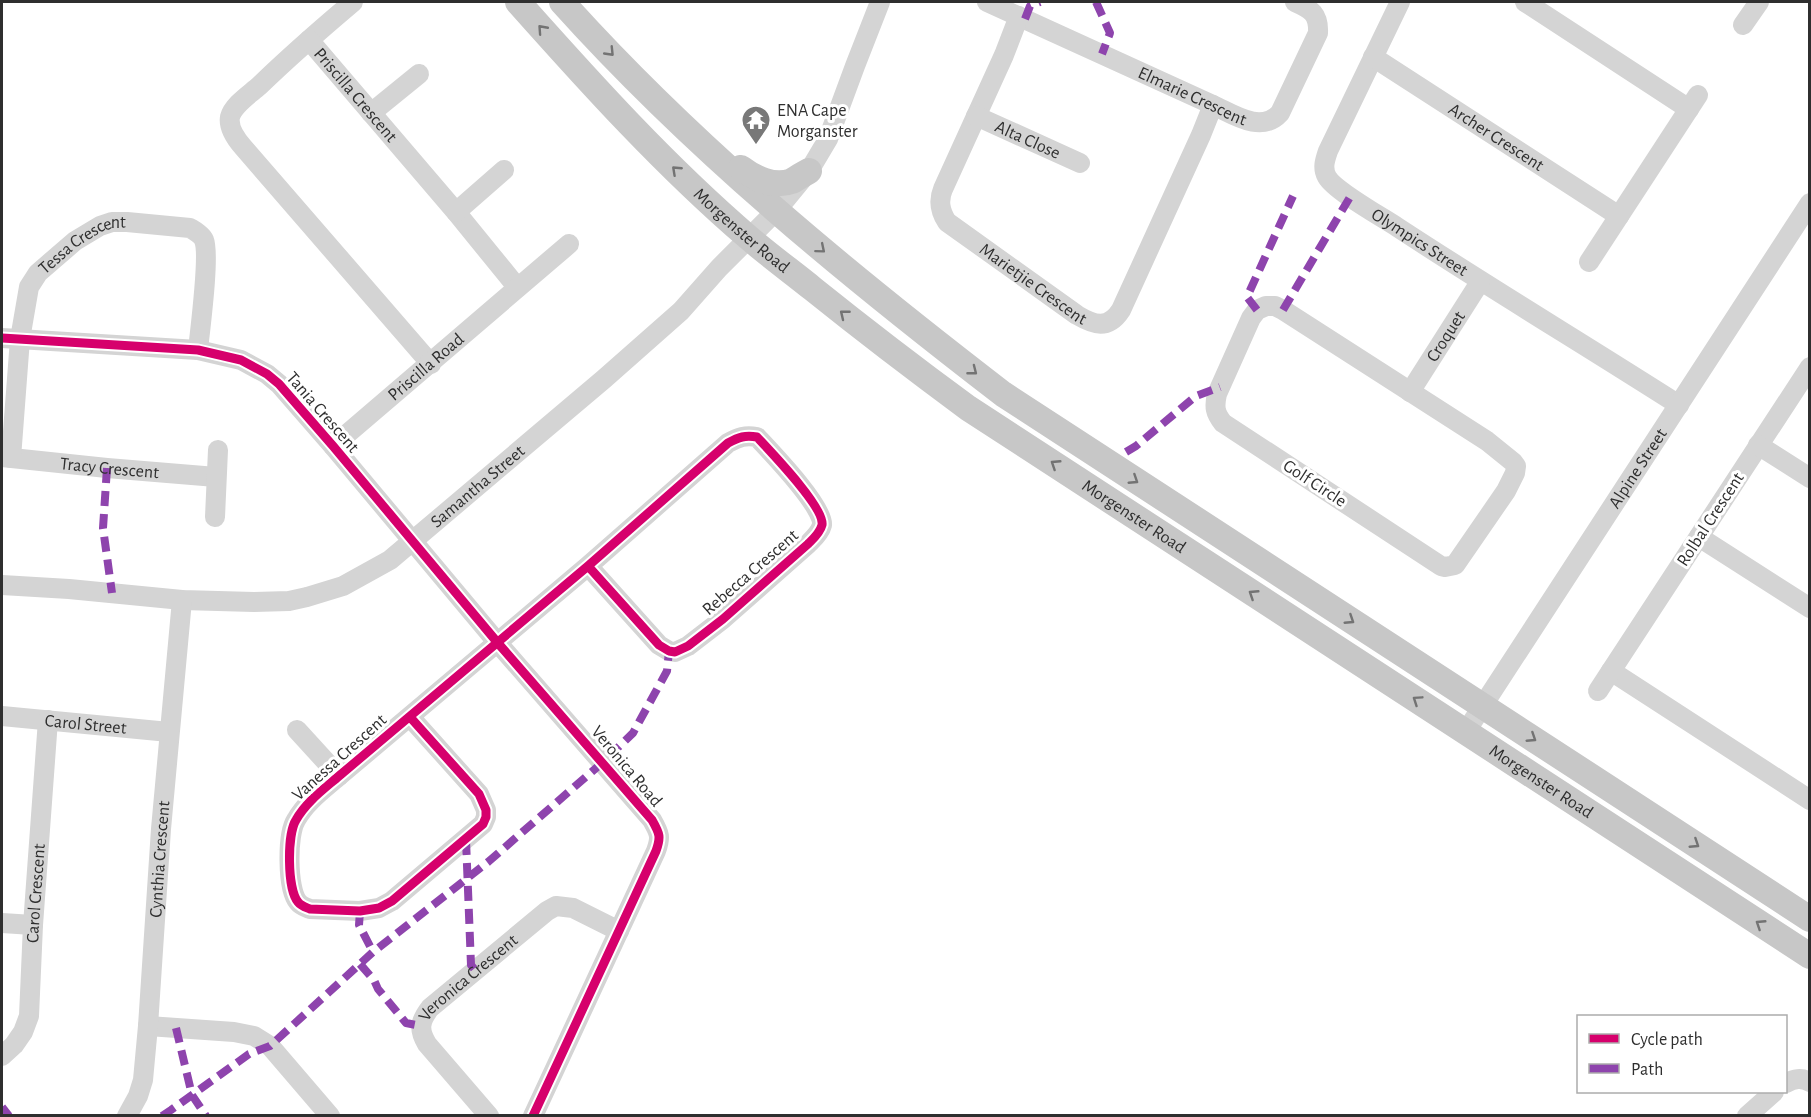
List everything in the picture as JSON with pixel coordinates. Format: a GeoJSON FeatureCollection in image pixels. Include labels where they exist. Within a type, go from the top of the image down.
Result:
{"type":"FeatureCollection","features":[{"type":"Feature","properties":{"kind":"main road","name":"Morgenster Road"},"geometry":{"type":"LineString","coordinates":[[518,2],[662,158],[750,238],[890,350],[968,408],[1809,956]]}},
{"type":"Feature","properties":{"kind":"main road","name":"Morgenster Road"},"geometry":{"type":"LineString","coordinates":[[562,2],[696,138],[819,247],[1003,394],[1809,918]]}},
{"type":"Feature","properties":{"kind":"main road"},"geometry":{"type":"LineString","coordinates":[[696,138],[710,143],[751,176],[763,180],[781,183],[791,181],[809,171]]}},
{"type":"Feature","properties":{"kind":"street"},"geometry":{"type":"LineString","coordinates":[[309,40],[353,2]]}},
{"type":"Feature","properties":{"kind":"street","name":"Samantha Street"},"geometry":{"type":"LineString","coordinates":[[2,585],[182,600],[289,601],[343,586],[390,560],[681,312],[719,268],[777,210],[809,171],[835,124],[880,2]]}},
{"type":"Feature","properties":{"kind":"street","name":"Elmarie Crescent"},"geometry":{"type":"LineString","coordinates":[[987,2],[1253,123],[1264,123],[1280,113],[1318,33],[1316,16],[1310,9],[1295,2]]}},
{"type":"Feature","properties":{"kind":"street","name":"Olympics Street"},"geometry":{"type":"LineString","coordinates":[[1400,2],[1328,151],[1324,164],[1327,177],[1350,197],[1480,282],[1557,327],[1679,405]]}},
{"type":"Feature","properties":{"kind":"street"},"geometry":{"type":"LineString","coordinates":[[1525,2],[1694,101],[1589,262]]}},
{"type":"Feature","properties":{"kind":"street"},"geometry":{"type":"LineString","coordinates":[[1743,25],[1758,2]]}},
{"type":"Feature","properties":{"kind":"street","name":"Marietjie Crescent"},"geometry":{"type":"LineString","coordinates":[[1019,16],[1004,55],[940,196],[940,206],[947,222],[1091,323],[1098,324],[1112,320],[1121,310],[1213,105]]}},
{"type":"Feature","properties":{"kind":"street","name":"Priscilla Crescent"},"geometry":{"type":"LineString","coordinates":[[430,364],[235,137],[230,117],[238,106],[309,40],[517,286]]}},
{"type":"Feature","properties":{"kind":"street","name":"Archer Crescent"},"geometry":{"type":"LineString","coordinates":[[1373,57],[1619,216]]}},
{"type":"Feature","properties":{"kind":"street"},"geometry":{"type":"LineString","coordinates":[[371,113],[419,74]]}},
{"type":"Feature","properties":{"kind":"street","name":"Alta Close"},"geometry":{"type":"LineString","coordinates":[[976,116],[1080,163]]}},
{"type":"Feature","properties":{"kind":"street"},"geometry":{"type":"LineString","coordinates":[[456,212],[504,170]]}},
{"type":"Feature","properties":{"kind":"street","name":"Alpine Street"},"geometry":{"type":"LineString","coordinates":[[1465,733],[1809,203]]}},
{"type":"Feature","properties":{"kind":"street","name":"Tessa Crescent"},"geometry":{"type":"LineString","coordinates":[[6,458],[11,338],[29,287],[38,273],[52,259],[90,231],[112,222],[127,222],[190,228],[199,234],[204,240],[206,258],[198,350]]}},
{"type":"Feature","properties":{"kind":"street","name":"Priscilla Road"},"geometry":{"type":"LineString","coordinates":[[333,446],[568,244]]}},
{"type":"Feature","properties":{"kind":"street","name":"Croquet"},"geometry":{"type":"LineString","coordinates":[[1410,392],[1480,282]]}},
{"type":"Feature","properties":{"kind":"street","name":"Golf Circle"},"geometry":{"type":"LineString","coordinates":[[1270,306],[1283,310],[1410,392],[1501,451],[1516,466],[1506,491],[1458,562],[1451,567],[1442,566],[1223,423],[1217,416],[1215,408],[1217,394],[1251,318],[1257,310],[1270,306]]}},
{"type":"Feature","properties":{"kind":"street","name":"Tania Crescent"},"geometry":{"type":"LineString","coordinates":[[11,338],[198,350],[241,360],[267,374],[279,384],[412,542]]}},
{"type":"Feature","properties":{"kind":"street","name":"Rolbal Crescent"},"geometry":{"type":"LineString","coordinates":[[1598,691],[1809,367]]}},
{"type":"Feature","properties":{"kind":"street","name":"Rebecca Crescent"},"geometry":{"type":"LineString","coordinates":[[497,642],[588,566],[728,443],[739,437],[747,435],[757,437],[807,495],[819,513],[822,524],[817,535],[808,544],[723,619],[688,646],[675,652],[659,645],[588,566]]}},
{"type":"Feature","properties":{"kind":"street"},"geometry":{"type":"LineString","coordinates":[[1758,445],[1809,478]]}},
{"type":"Feature","properties":{"kind":"street"},"geometry":{"type":"LineString","coordinates":[[215,517],[218,450]]}},
{"type":"Feature","properties":{"kind":"street","name":"Tracy Crescent"},"geometry":{"type":"LineString","coordinates":[[6,458],[216,477]]}},
{"type":"Feature","properties":{"kind":"street"},"geometry":{"type":"LineString","coordinates":[[1699,537],[1809,608]]}},
{"type":"Feature","properties":{"kind":"street","name":"Veronica Road"},"geometry":{"type":"LineString","coordinates":[[412,542],[652,820],[660,838],[620,931],[533,1116]]}},
{"type":"Feature","properties":{"kind":"street","name":"Cynthia Crescent"},"geometry":{"type":"LineString","coordinates":[[127,1116],[138,1096],[143,1080],[161,829],[182,600]]}},
{"type":"Feature","properties":{"kind":"street","name":"Vanessa Crescent"},"geometry":{"type":"LineString","coordinates":[[410,717],[479,794],[486,810],[483,824],[392,901],[380,908],[360,911],[310,909],[299,904],[292,892],[289,870],[291,835],[294,823],[303,809],[497,642]]}},
{"type":"Feature","properties":{"kind":"street"},"geometry":{"type":"LineString","coordinates":[[1611,671],[1809,801]]}},
{"type":"Feature","properties":{"kind":"street","name":"Carol Street"},"geometry":{"type":"LineString","coordinates":[[2,716],[169,732]]}},
{"type":"Feature","properties":{"kind":"street","name":"Carol Crescent"},"geometry":{"type":"LineString","coordinates":[[2,1056],[23,1032],[29,1016],[33,925],[48,720]]}},
{"type":"Feature","properties":{"kind":"street"},"geometry":{"type":"LineString","coordinates":[[297,730],[339,776]]}},
{"type":"Feature","properties":{"kind":"street","name":"Veronica Crescent"},"geometry":{"type":"LineString","coordinates":[[489,1116],[427,1044],[422,1035],[423,1018],[430,1008],[547,910],[556,906],[573,908],[620,931]]}},
{"type":"Feature","properties":{"kind":"street"},"geometry":{"type":"LineString","coordinates":[[2,923],[33,925]]}},
{"type":"Feature","properties":{"kind":"street"},"geometry":{"type":"LineString","coordinates":[[148,1026],[234,1032],[254,1036],[270,1046],[330,1116]]}},
{"type":"Feature","properties":{"kind":"street"},"geometry":{"type":"LineString","coordinates":[[1787,1082],[1793,1079],[1804,1079],[1809,1082]]}},
{"type":"Feature","properties":{"kind":"street"},"geometry":{"type":"LineString","coordinates":[[1747,1116],[1773,1093]]}},
{"type":"Feature","properties":{"kind":"marked path"},"geometry":{"type":"LineString","coordinates":[[1025,19],[1030,6],[1040,2]]}},
{"type":"Feature","properties":{"kind":"marked path"},"geometry":{"type":"LineString","coordinates":[[1096,2],[1110,33],[1102,54]]}},
{"type":"Feature","properties":{"kind":"marked path"},"geometry":{"type":"LineString","coordinates":[[1257,310],[1247,297],[1293,196]]}},
{"type":"Feature","properties":{"kind":"marked path"},"geometry":{"type":"LineString","coordinates":[[1283,310],[1350,197]]}},
{"type":"Feature","properties":{"kind":"marked path"},"geometry":{"type":"LineString","coordinates":[[1126,452],[1196,396],[1220,387]]}},
{"type":"Feature","properties":{"kind":"marked path"},"geometry":{"type":"LineString","coordinates":[[107,468],[103,528],[112,593]]}},
{"type":"Feature","properties":{"kind":"marked path"},"geometry":{"type":"LineString","coordinates":[[162,1116],[249,1054],[270,1046],[373,952],[488,862],[603,762],[633,733],[667,671],[669,651]]}},
{"type":"Feature","properties":{"kind":"marked path"},"geometry":{"type":"LineString","coordinates":[[466,840],[471,965],[475,970]]}},
{"type":"Feature","properties":{"kind":"marked path"},"geometry":{"type":"LineString","coordinates":[[360,911],[359,925],[373,952]]}},
{"type":"Feature","properties":{"kind":"marked path"},"geometry":{"type":"LineString","coordinates":[[360,964],[406,1023],[421,1026]]}},
{"type":"Feature","properties":{"kind":"marked path"},"geometry":{"type":"LineString","coordinates":[[176,1028],[192,1095],[206,1116]]}},
{"type":"Feature","properties":{"kind":"marked path"},"geometry":{"type":"LineString","coordinates":[[2,1107],[9,1116]]}},
{"type":"Feature","properties":{"kind":"cycle path"},"geometry":{"type":"LineString","coordinates":[[2,338],[198,350],[241,360],[267,374],[279,384],[333,446],[497,642],[652,820],[659,836],[656,851],[533,1116]]}},
{"type":"Feature","properties":{"kind":"cycle path"},"geometry":{"type":"LineString","coordinates":[[410,717],[479,794],[486,810],[483,824],[392,901],[379,908],[360,911],[310,909],[302,905],[294,895],[289,861],[293,827],[300,813],[310,802],[327,786],[588,566],[728,443],[742,437],[757,437],[796,480],[821,517],[821,528],[808,544],[723,619],[688,646],[675,652],[659,645],[588,566]]}},
{"type":"Feature","properties":{"kind":"place","name":"ENA Cape Morganster"},"geometry":{"type":"Point","coordinates":[756,146]}}]}
